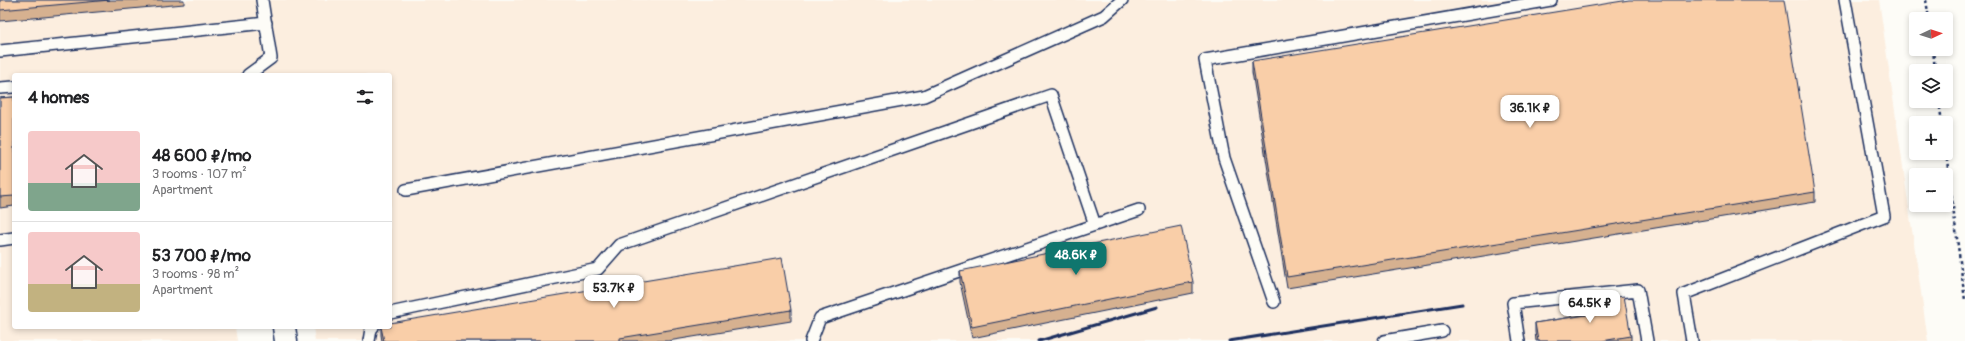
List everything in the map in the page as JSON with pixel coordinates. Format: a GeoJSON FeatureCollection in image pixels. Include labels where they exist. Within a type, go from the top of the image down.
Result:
{"type":"FeatureCollection","features":[{"type":"Feature","properties":{"kind":"street"},"geometry":{"type":"LineString","coordinates":[[284,329],[286,341]]}},
{"type":"Feature","properties":{"kind":"lane"},"geometry":{"type":"LineString","coordinates":[[251,73],[270,58],[262,0]]}},
{"type":"Feature","properties":{"kind":"lane"},"geometry":{"type":"LineString","coordinates":[[406,190],[924,96],[1104,16],[1122,0]]}},
{"type":"Feature","properties":{"kind":"lane"},"geometry":{"type":"LineString","coordinates":[[1274,302],[1224,158],[1205,60],[1552,0]]}},
{"type":"Feature","properties":{"kind":"lane"},"geometry":{"type":"LineString","coordinates":[[1692,341],[1684,294],[1884,216],[1845,0]]}},
{"type":"Feature","properties":{"kind":"lane"},"geometry":{"type":"LineString","coordinates":[[0,51],[266,23]]}},
{"type":"Feature","properties":{"kind":"lane"},"geometry":{"type":"LineString","coordinates":[[0,88],[12,87]]}},
{"type":"Feature","properties":{"kind":"lane"},"geometry":{"type":"LineString","coordinates":[[392,313],[598,269],[619,245],[1050,95],[1095,225]]}},
{"type":"Feature","properties":{"kind":"lane"},"geometry":{"type":"LineString","coordinates":[[811,341],[820,318],[1139,210]]}},
{"type":"Feature","properties":{"kind":"lane"},"geometry":{"type":"LineString","coordinates":[[0,240],[12,238]]}},
{"type":"Feature","properties":{"kind":"lane"},"geometry":{"type":"LineString","coordinates":[[1519,341],[1513,303],[1638,290],[1648,341]]}},
{"type":"Feature","properties":{"kind":"lane"},"geometry":{"type":"LineString","coordinates":[[369,341],[371,329]]}},
{"type":"Feature","properties":{"kind":"lane"},"geometry":{"type":"LineString","coordinates":[[1384,341],[1442,331]]}},
{"type":"Feature","properties":{"kind":"path"},"geometry":{"type":"LineString","coordinates":[[1926,0],[1928,12]]}},
{"type":"Feature","properties":{"kind":"path"},"geometry":{"type":"LineString","coordinates":[[1947,160],[1965,300]]}},
{"type":"Feature","properties":{"kind":"shaded area"},"geometry":{"type":"Polygon","coordinates":[[[0,0],[1879,0],[1928,341],[315,341],[313,329],[392,329],[392,73],[12,73],[12,329],[235,329],[237,341],[0,341],[0,0]]]}},
{"type":"Feature","properties":{"kind":"building"},"geometry":{"type":"Polygon","coordinates":[[[0,0],[110,0],[0,10],[0,0]]]}},
{"type":"Feature","properties":{"kind":"building"},"geometry":{"type":"Polygon","coordinates":[[[1629,0],[1784,0],[1815,192],[1287,277],[1252,61],[1629,0]]]}},
{"type":"Feature","properties":{"kind":"building"},"geometry":{"type":"Polygon","coordinates":[[[12,97],[12,196],[0,197],[0,98],[12,97]]]}},
{"type":"Feature","properties":{"kind":"building"},"geometry":{"type":"Polygon","coordinates":[[[1181,226],[1193,282],[972,327],[960,271],[1181,226]]]}},
{"type":"Feature","properties":{"kind":"building"},"geometry":{"type":"Polygon","coordinates":[[[782,258],[791,310],[620,338],[620,341],[384,341],[381,329],[392,329],[392,323],[782,258]]]}},
{"type":"Feature","properties":{"kind":"building"},"geometry":{"type":"Polygon","coordinates":[[[1624,296],[1631,336],[1602,341],[1538,341],[1535,323],[1592,314],[1590,301],[1624,296]]]}},
{"type":"Feature","properties":{"kind":"railway"},"geometry":{"type":"LineString","coordinates":[[1229,341],[1462,304]]}},
{"type":"Feature","properties":{"kind":"railway"},"geometry":{"type":"LineString","coordinates":[[1039,341],[1157,307]]}}]}
